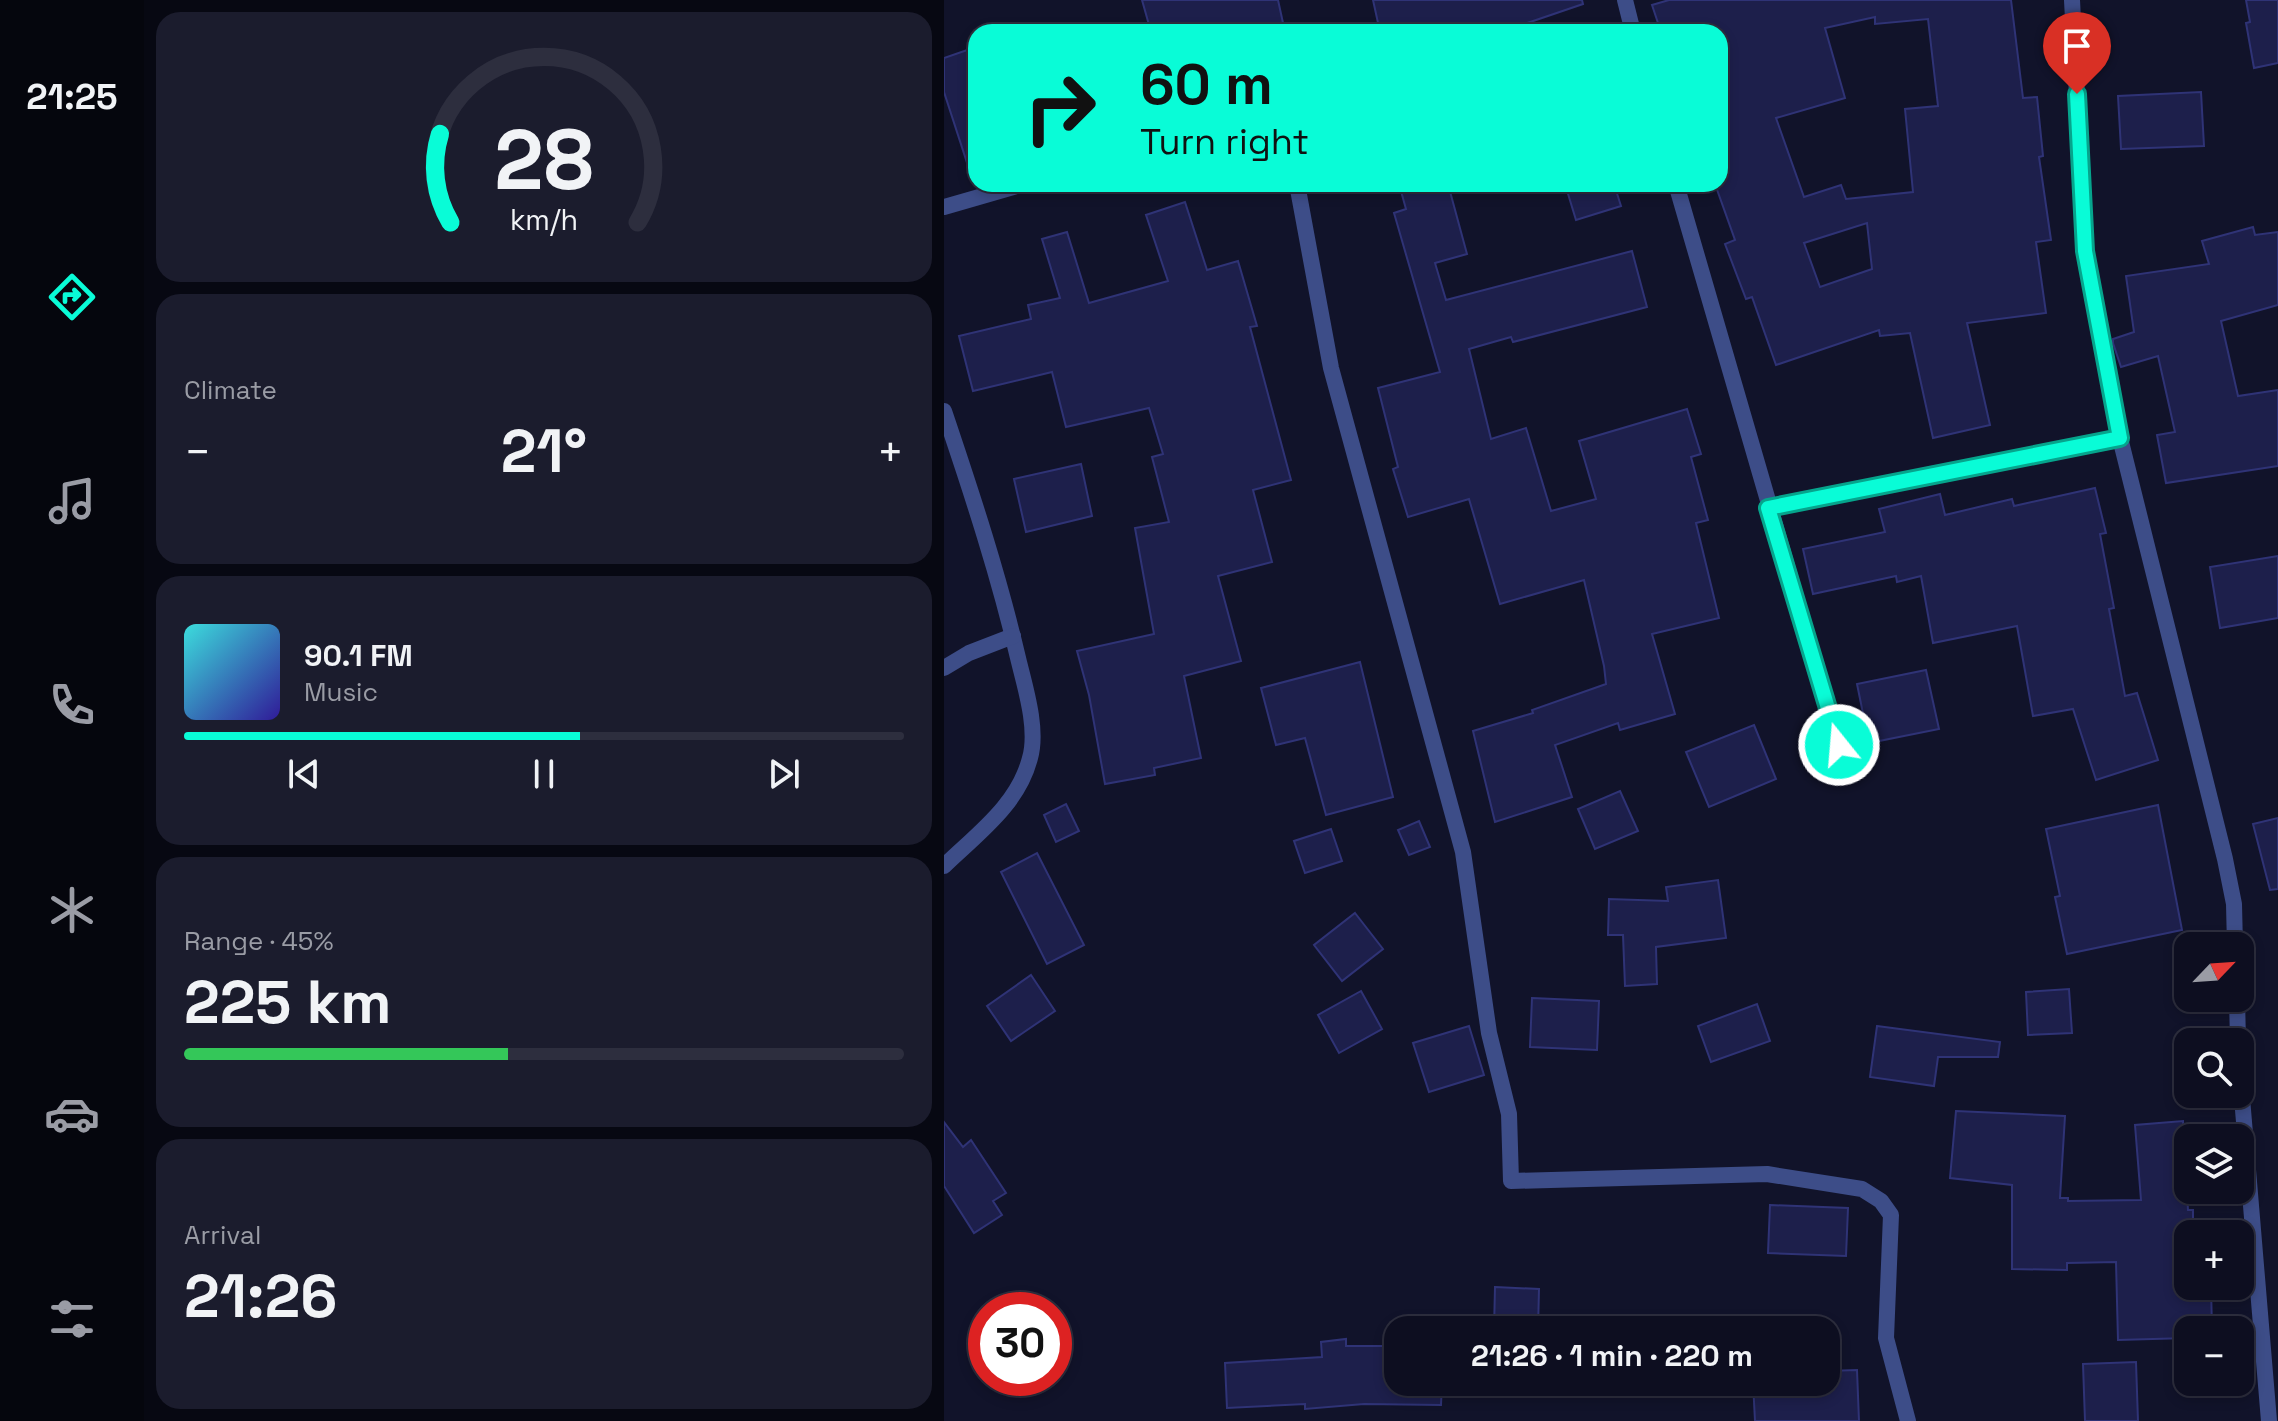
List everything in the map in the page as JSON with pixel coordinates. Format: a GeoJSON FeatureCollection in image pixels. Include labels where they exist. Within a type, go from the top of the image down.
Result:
{"type":"FeatureCollection","features":[{"type":"Feature","properties":{"kind":"street"},"geometry":{"type":"LineString","coordinates":[[1625,0],[1630,24]]}},
{"type":"Feature","properties":{"kind":"street"},"geometry":{"type":"LineString","coordinates":[[2072,0],[2085,251],[2120,438],[2225,859],[2234,904],[2235,932]]}},
{"type":"Feature","properties":{"kind":"street"},"geometry":{"type":"LineString","coordinates":[[944,207],[996,192]]}},
{"type":"Feature","properties":{"kind":"street"},"geometry":{"type":"LineString","coordinates":[[1298,192],[1331,368],[1463,852],[1489,1033],[1509,1114],[1511,1181],[1767,1174],[1862,1189],[1881,1201],[1891,1215],[1886,1338],[1908,1421]]}},
{"type":"Feature","properties":{"kind":"street"},"geometry":{"type":"LineString","coordinates":[[1678,192],[1839,745]]}},
{"type":"Feature","properties":{"kind":"street"},"geometry":{"type":"LineString","coordinates":[[944,411],[997,569],[1030,716],[1031,756],[1012,801],[944,866]]}},
{"type":"Feature","properties":{"kind":"street"},"geometry":{"type":"LineString","coordinates":[[1768,508],[2120,438]]}},
{"type":"Feature","properties":{"kind":"street"},"geometry":{"type":"LineString","coordinates":[[944,668],[969,653],[1013,636]]}},
{"type":"Feature","properties":{"kind":"street"},"geometry":{"type":"LineString","coordinates":[[2243,1108],[2269,1421]]}},
{"type":"Feature","properties":{"kind":"building"},"geometry":{"type":"Polygon","coordinates":[[[1142,0],[1278,0],[1283,24],[1149,24],[1142,0]]]}},
{"type":"Feature","properties":{"kind":"building"},"geometry":{"type":"Polygon","coordinates":[[[1373,0],[1582,0],[1583,4],[1524,24],[1378,24],[1373,0]]]}},
{"type":"Feature","properties":{"kind":"building"},"geometry":{"type":"Polygon","coordinates":[[[1669,0],[2011,0],[2023,98],[2037,97],[2043,156],[2039,157],[2051,240],[2036,242],[2046,313],[1967,323],[1990,425],[1933,438],[1910,333],[1880,336],[1879,330],[1776,365],[1752,297],[1746,299],[1725,244],[1735,240],[1718,192],[1728,192],[1728,24],[1658,24],[1652,5],[1669,0]],[[1875,17],[1825,28],[1845,98],[1776,118],[1804,197],[1841,185],[1846,199],[1913,192],[1905,109],[1938,106],[1928,19],[1875,24],[1875,17]],[[1867,223],[1804,243],[1820,287],[1872,269],[1867,223]]]}},
{"type":"Feature","properties":{"kind":"building"},"geometry":{"type":"Polygon","coordinates":[[[2246,0],[2278,0],[2278,63],[2254,68],[2246,23],[2250,22],[2246,0]]]}},
{"type":"Feature","properties":{"kind":"building"},"geometry":{"type":"Polygon","coordinates":[[[968,50],[968,166],[944,92],[944,58],[968,50]]]}},
{"type":"Feature","properties":{"kind":"building"},"geometry":{"type":"Polygon","coordinates":[[[2201,92],[2204,146],[2121,149],[2118,96],[2201,92]]]}},
{"type":"Feature","properties":{"kind":"building"},"geometry":{"type":"Polygon","coordinates":[[[1401,192],[1450,192],[1467,254],[1435,263],[1446,300],[1632,251],[1647,307],[1513,342],[1511,337],[1469,349],[1491,439],[1526,428],[1551,511],[1596,499],[1579,441],[1687,409],[1701,454],[1691,457],[1708,520],[1696,523],[1719,618],[1652,634],[1675,714],[1620,730],[1618,723],[1555,745],[1572,797],[1495,822],[1473,731],[1533,713],[1532,710],[1606,684],[1604,666],[1584,580],[1500,604],[1469,499],[1408,517],[1393,469],[1398,467],[1378,388],[1440,372],[1394,213],[1406,209],[1401,192]]]}},
{"type":"Feature","properties":{"kind":"building"},"geometry":{"type":"Polygon","coordinates":[[[1567,192],[1617,192],[1621,206],[1576,220],[1567,192]]]}},
{"type":"Feature","properties":{"kind":"building"},"geometry":{"type":"Polygon","coordinates":[[[1185,202],[1207,270],[1238,261],[1257,326],[1250,327],[1291,480],[1253,490],[1272,562],[1218,576],[1241,661],[1184,676],[1201,758],[1154,768],[1155,775],[1105,784],[1089,695],[1077,651],[1154,634],[1135,528],[1169,522],[1152,457],[1163,454],[1149,408],[1066,427],[1052,372],[973,391],[959,336],[1031,319],[1028,305],[1060,298],[1042,239],[1067,232],[1089,303],[1168,281],[1146,215],[1185,202]]]}},
{"type":"Feature","properties":{"kind":"building"},"geometry":{"type":"Polygon","coordinates":[[[2253,227],[2255,235],[2278,232],[2278,305],[2221,321],[2238,396],[2278,390],[2278,466],[2166,483],[2157,435],[2175,432],[2158,356],[2121,367],[2113,343],[2113,339],[2134,332],[2126,276],[2209,264],[2202,241],[2253,227]]]}},
{"type":"Feature","properties":{"kind":"building"},"geometry":{"type":"Polygon","coordinates":[[[1081,464],[1092,516],[1026,532],[1014,479],[1081,464]]]}},
{"type":"Feature","properties":{"kind":"building"},"geometry":{"type":"Polygon","coordinates":[[[2095,488],[2106,533],[2100,534],[2114,608],[2109,609],[2125,696],[2137,693],[2158,760],[2096,780],[2073,709],[2033,716],[2017,626],[1933,643],[1921,576],[1897,582],[1896,576],[1813,594],[1803,549],[1885,532],[1879,509],[1940,494],[1945,515],[2012,499],[2014,506],[2095,488]]]}},
{"type":"Feature","properties":{"kind":"building"},"geometry":{"type":"Polygon","coordinates":[[[2278,556],[2278,618],[2220,628],[2210,567],[2278,556]]]}},
{"type":"Feature","properties":{"kind":"building"},"geometry":{"type":"Polygon","coordinates":[[[1360,662],[1393,797],[1326,815],[1305,738],[1276,745],[1261,688],[1360,662]]]}},
{"type":"Feature","properties":{"kind":"building"},"geometry":{"type":"Polygon","coordinates":[[[1926,670],[1939,729],[1869,743],[1857,684],[1926,670]]]}},
{"type":"Feature","properties":{"kind":"building"},"geometry":{"type":"Polygon","coordinates":[[[1754,725],[1776,779],[1709,807],[1686,752],[1754,725]]]}},
{"type":"Feature","properties":{"kind":"building"},"geometry":{"type":"Polygon","coordinates":[[[1620,791],[1638,831],[1595,849],[1578,809],[1620,791]]]}},
{"type":"Feature","properties":{"kind":"building"},"geometry":{"type":"Polygon","coordinates":[[[1066,804],[1079,831],[1056,842],[1044,815],[1066,804]]]}},
{"type":"Feature","properties":{"kind":"building"},"geometry":{"type":"Polygon","coordinates":[[[2158,805],[2182,930],[2067,954],[2055,897],[2060,896],[2046,829],[2158,805]]]}},
{"type":"Feature","properties":{"kind":"building"},"geometry":{"type":"Polygon","coordinates":[[[2278,818],[2278,889],[2270,890],[2253,824],[2278,818]]]}},
{"type":"Feature","properties":{"kind":"building"},"geometry":{"type":"Polygon","coordinates":[[[1419,821],[1430,847],[1409,855],[1398,830],[1419,821]]]}},
{"type":"Feature","properties":{"kind":"building"},"geometry":{"type":"Polygon","coordinates":[[[1331,829],[1342,861],[1305,873],[1294,841],[1331,829]]]}},
{"type":"Feature","properties":{"kind":"building"},"geometry":{"type":"Polygon","coordinates":[[[1037,853],[1084,945],[1047,964],[1001,872],[1037,853]]]}},
{"type":"Feature","properties":{"kind":"building"},"geometry":{"type":"Polygon","coordinates":[[[1718,880],[1726,938],[1656,947],[1657,984],[1625,986],[1623,935],[1608,935],[1609,899],[1668,901],[1666,887],[1718,880]]]}},
{"type":"Feature","properties":{"kind":"building"},"geometry":{"type":"Polygon","coordinates":[[[1355,913],[1383,949],[1342,981],[1314,945],[1355,913]]]}},
{"type":"Feature","properties":{"kind":"building"},"geometry":{"type":"Polygon","coordinates":[[[1031,975],[1055,1011],[1011,1041],[987,1006],[1031,975]]]}},
{"type":"Feature","properties":{"kind":"building"},"geometry":{"type":"Polygon","coordinates":[[[2069,989],[2072,1033],[2028,1035],[2026,992],[2069,989]]]}},
{"type":"Feature","properties":{"kind":"building"},"geometry":{"type":"Polygon","coordinates":[[[1361,991],[1382,1029],[1339,1053],[1318,1015],[1361,991]]]}},
{"type":"Feature","properties":{"kind":"building"},"geometry":{"type":"Polygon","coordinates":[[[1532,998],[1599,1001],[1597,1050],[1530,1047],[1532,998]]]}},
{"type":"Feature","properties":{"kind":"building"},"geometry":{"type":"Polygon","coordinates":[[[1757,1004],[1770,1041],[1711,1062],[1698,1026],[1757,1004]]]}},
{"type":"Feature","properties":{"kind":"building"},"geometry":{"type":"Polygon","coordinates":[[[1469,1026],[1484,1075],[1429,1092],[1413,1043],[1469,1026]]]}},
{"type":"Feature","properties":{"kind":"building"},"geometry":{"type":"Polygon","coordinates":[[[1877,1026],[2000,1042],[1998,1057],[1938,1057],[1934,1086],[1870,1077],[1877,1026]]]}},
{"type":"Feature","properties":{"kind":"building"},"geometry":{"type":"Polygon","coordinates":[[[1956,1111],[2065,1116],[2060,1198],[2068,1198],[2068,1201],[2141,1200],[2135,1125],[2183,1121],[2183,1124],[2174,1124],[2174,1204],[2188,1204],[2188,1210],[2193,1210],[2193,1220],[2174,1220],[2174,1300],[2211,1300],[2212,1316],[2174,1316],[2174,1338],[2118,1340],[2116,1262],[2067,1263],[2067,1270],[2012,1269],[2012,1185],[1950,1178],[1956,1111]]]}},
{"type":"Feature","properties":{"kind":"building"},"geometry":{"type":"Polygon","coordinates":[[[944,1122],[963,1147],[971,1140],[1006,1193],[993,1201],[1002,1215],[974,1233],[944,1186],[944,1122]]]}},
{"type":"Feature","properties":{"kind":"building"},"geometry":{"type":"Polygon","coordinates":[[[1770,1205],[1848,1208],[1846,1256],[1768,1253],[1770,1205]]]}},
{"type":"Feature","properties":{"kind":"building"},"geometry":{"type":"Polygon","coordinates":[[[1495,1287],[1539,1289],[1538,1316],[1494,1316],[1495,1287]]]}},
{"type":"Feature","properties":{"kind":"building"},"geometry":{"type":"Polygon","coordinates":[[[1346,1339],[1346,1346],[1384,1346],[1384,1396],[1441,1396],[1441,1405],[1364,1404],[1305,1409],[1305,1404],[1227,1408],[1225,1363],[1322,1357],[1321,1342],[1346,1339]]]}},
{"type":"Feature","properties":{"kind":"building"},"geometry":{"type":"Polygon","coordinates":[[[2136,1362],[2138,1421],[2085,1421],[2083,1364],[2136,1362]]]}},
{"type":"Feature","properties":{"kind":"building"},"geometry":{"type":"Polygon","coordinates":[[[1857,1370],[1859,1421],[1755,1421],[1754,1396],[1840,1396],[1840,1371],[1857,1370]]]}},
{"type":"Feature","properties":{"kind":"route"},"geometry":{"type":"LineString","coordinates":[[1839,745],[1768,508],[2120,438],[2085,251],[2077,94]]}}]}
